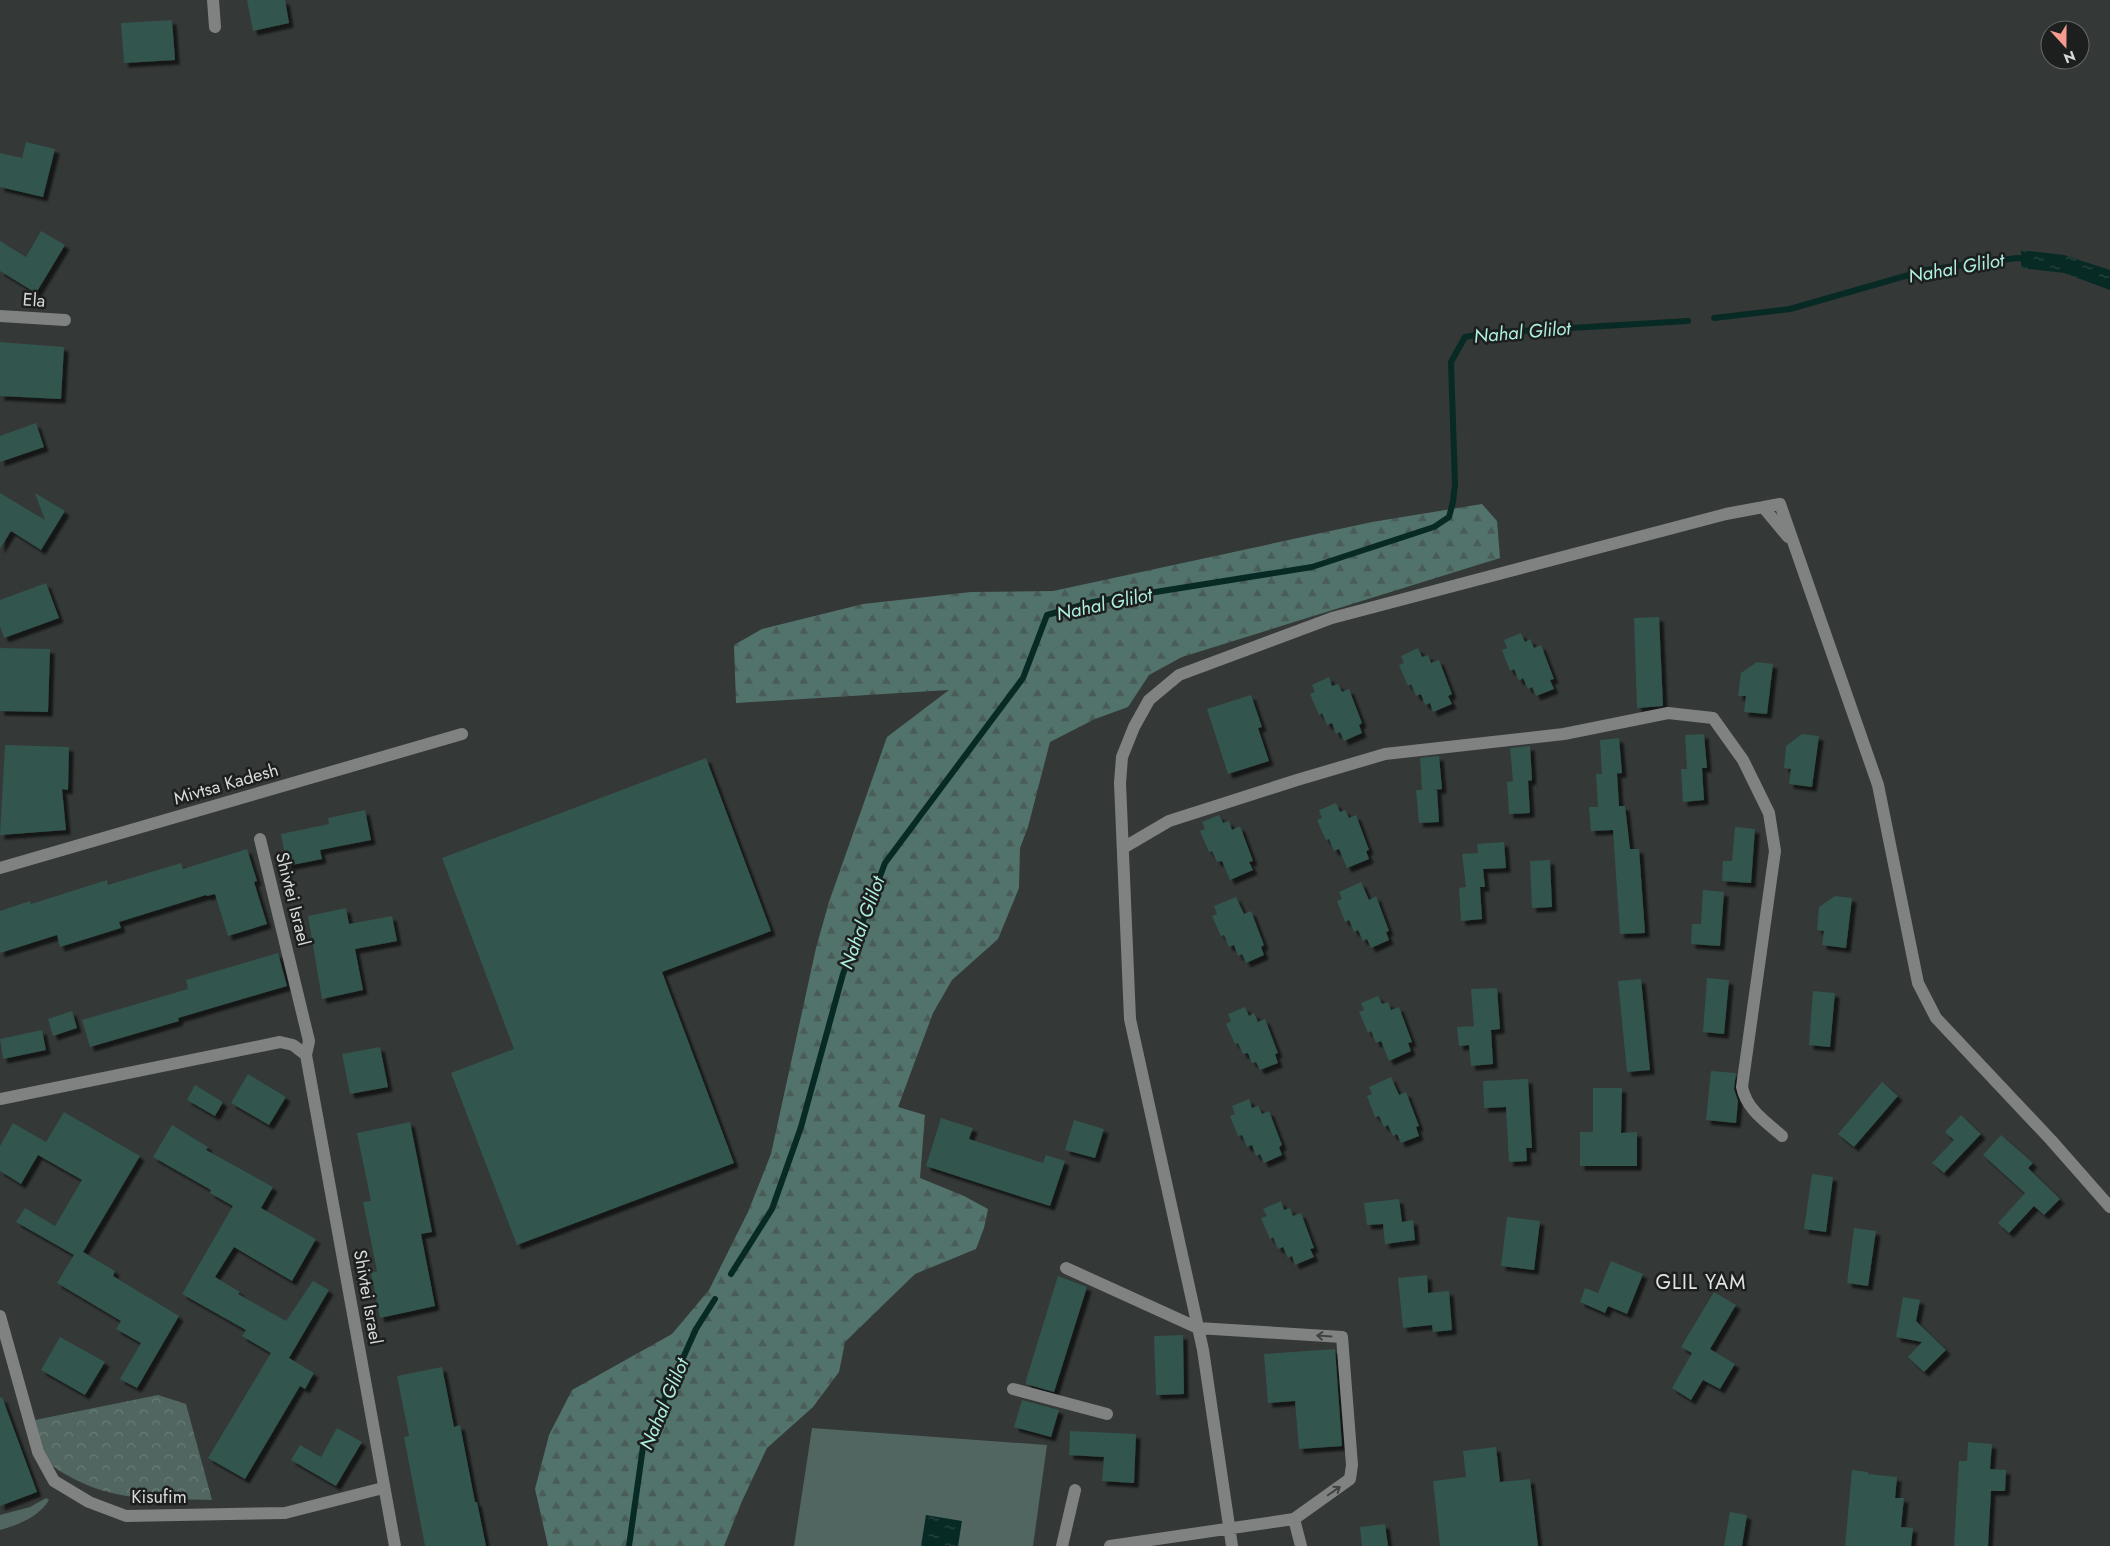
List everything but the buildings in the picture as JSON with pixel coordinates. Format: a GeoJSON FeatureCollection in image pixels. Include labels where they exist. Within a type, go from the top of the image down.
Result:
{"type":"FeatureCollection","features":[{"type":"Feature","properties":{"kind":"street"},"geometry":{"type":"LineString","coordinates":[[214,0],[215,27]]}},
{"type":"Feature","properties":{"kind":"street","name":"Ela"},"geometry":{"type":"LineString","coordinates":[[0,316],[65,320]]}},
{"type":"Feature","properties":{"kind":"street"},"geometry":{"type":"LineString","coordinates":[[1232,1546],[1203,1350],[1130,1019],[1120,783],[1122,757],[1134,727],[1149,700],[1179,676],[1332,618],[1726,514],[1780,504],[1878,786],[1918,983],[1936,1018],[2051,1140],[2110,1207]]}},
{"type":"Feature","properties":{"kind":"street"},"geometry":{"type":"LineString","coordinates":[[1763,507],[1794,545]]}},
{"type":"Feature","properties":{"kind":"street"},"geometry":{"type":"LineString","coordinates":[[1123,848],[1169,821],[1385,754],[1564,734],[1668,713],[1713,718],[1743,760],[1769,813],[1775,851],[1742,1087],[1744,1099],[1751,1109],[1782,1136]]}},
{"type":"Feature","properties":{"kind":"street","name":"Mivtsa Kadesh"},"geometry":{"type":"LineString","coordinates":[[0,868],[462,734]]}},
{"type":"Feature","properties":{"kind":"street","name":"Shivtei Israel"},"geometry":{"type":"LineString","coordinates":[[260,839],[310,1041],[306,1054],[395,1546]]}},
{"type":"Feature","properties":{"kind":"street"},"geometry":{"type":"LineString","coordinates":[[0,1099],[280,1042],[293,1045],[306,1054]]}},
{"type":"Feature","properties":{"kind":"street"},"geometry":{"type":"LineString","coordinates":[[1066,1268],[1198,1328],[1342,1337],[1352,1465],[1350,1479],[1294,1519],[1110,1546]]}},
{"type":"Feature","properties":{"kind":"street","name":"Kisufim"},"geometry":{"type":"LineString","coordinates":[[0,1316],[38,1452],[54,1481],[88,1502],[126,1516],[285,1513],[383,1488]]}},
{"type":"Feature","properties":{"kind":"street"},"geometry":{"type":"LineString","coordinates":[[1013,1389],[1107,1414]]}},
{"type":"Feature","properties":{"kind":"street"},"geometry":{"type":"LineString","coordinates":[[1062,1546],[1075,1490]]}},
{"type":"Feature","properties":{"kind":"street"},"geometry":{"type":"LineString","coordinates":[[1294,1519],[1301,1546]]}},
{"type":"Feature","properties":{"kind":"green space"},"geometry":{"type":"Polygon","coordinates":[[[1482,504],[1497,521],[1500,558],[1182,657],[1149,675],[1128,707],[1095,719],[1050,742],[1028,827],[1020,848],[1019,888],[998,939],[952,980],[933,1013],[898,1107],[925,1115],[920,1178],[964,1196],[988,1209],[984,1228],[976,1249],[915,1274],[845,1342],[839,1372],[813,1407],[767,1448],[742,1501],[724,1546],[548,1546],[535,1489],[549,1435],[572,1390],[672,1334],[709,1290],[748,1212],[771,1154],[816,948],[829,902],[887,737],[949,690],[736,703],[734,645],[762,629],[863,604],[971,592],[1053,591],[1372,522],[1482,504]]]}},
{"type":"Feature","properties":{"kind":"green space"},"geometry":{"type":"Polygon","coordinates":[[[158,1395],[186,1404],[212,1500],[142,1498],[109,1492],[64,1474],[53,1466],[46,1456],[35,1420],[158,1395]]]}},
{"type":"Feature","properties":{"kind":"green space"},"geometry":{"type":"Polygon","coordinates":[[[812,1428],[1047,1445],[1033,1546],[794,1546],[812,1428]]]}},
{"type":"Feature","properties":{"kind":"green space"},"geometry":{"type":"Polygon","coordinates":[[[46,1498],[49,1500],[45,1506],[34,1516],[21,1523],[0,1530],[0,1515],[30,1507],[46,1498]]]}},
{"type":"Feature","properties":{"kind":"water"},"geometry":{"type":"Polygon","coordinates":[[[2021,250],[2064,255],[2110,270],[2110,290],[2064,273],[2021,268],[2021,250]]]}},
{"type":"Feature","properties":{"kind":"water"},"geometry":{"type":"Polygon","coordinates":[[[926,1515],[962,1521],[958,1546],[921,1546],[926,1515]]]}},
{"type":"Feature","properties":{"kind":"waterway","name":"Nahal Glilot"},"geometry":{"type":"LineString","coordinates":[[1714,318],[1790,309],[1926,270],[2017,258],[2028,259]]}},
{"type":"Feature","properties":{"kind":"waterway","name":"Nahal Glilot"},"geometry":{"type":"LineString","coordinates":[[731,1274],[772,1209],[801,1127],[843,974],[885,863],[1023,678],[1047,615],[1093,602],[1312,567],[1434,527],[1449,517],[1453,502],[1455,484],[1451,362],[1465,337],[1486,333],[1688,321]]}},
{"type":"Feature","properties":{"kind":"waterway","name":"Nahal Glilot"},"geometry":{"type":"LineString","coordinates":[[629,1546],[643,1447],[696,1329],[715,1299]]}},
{"type":"Feature","properties":{"kind":"district","name":"GLIL YAM"},"geometry":{"type":"Point","coordinates":[1701,1282]}}]}
